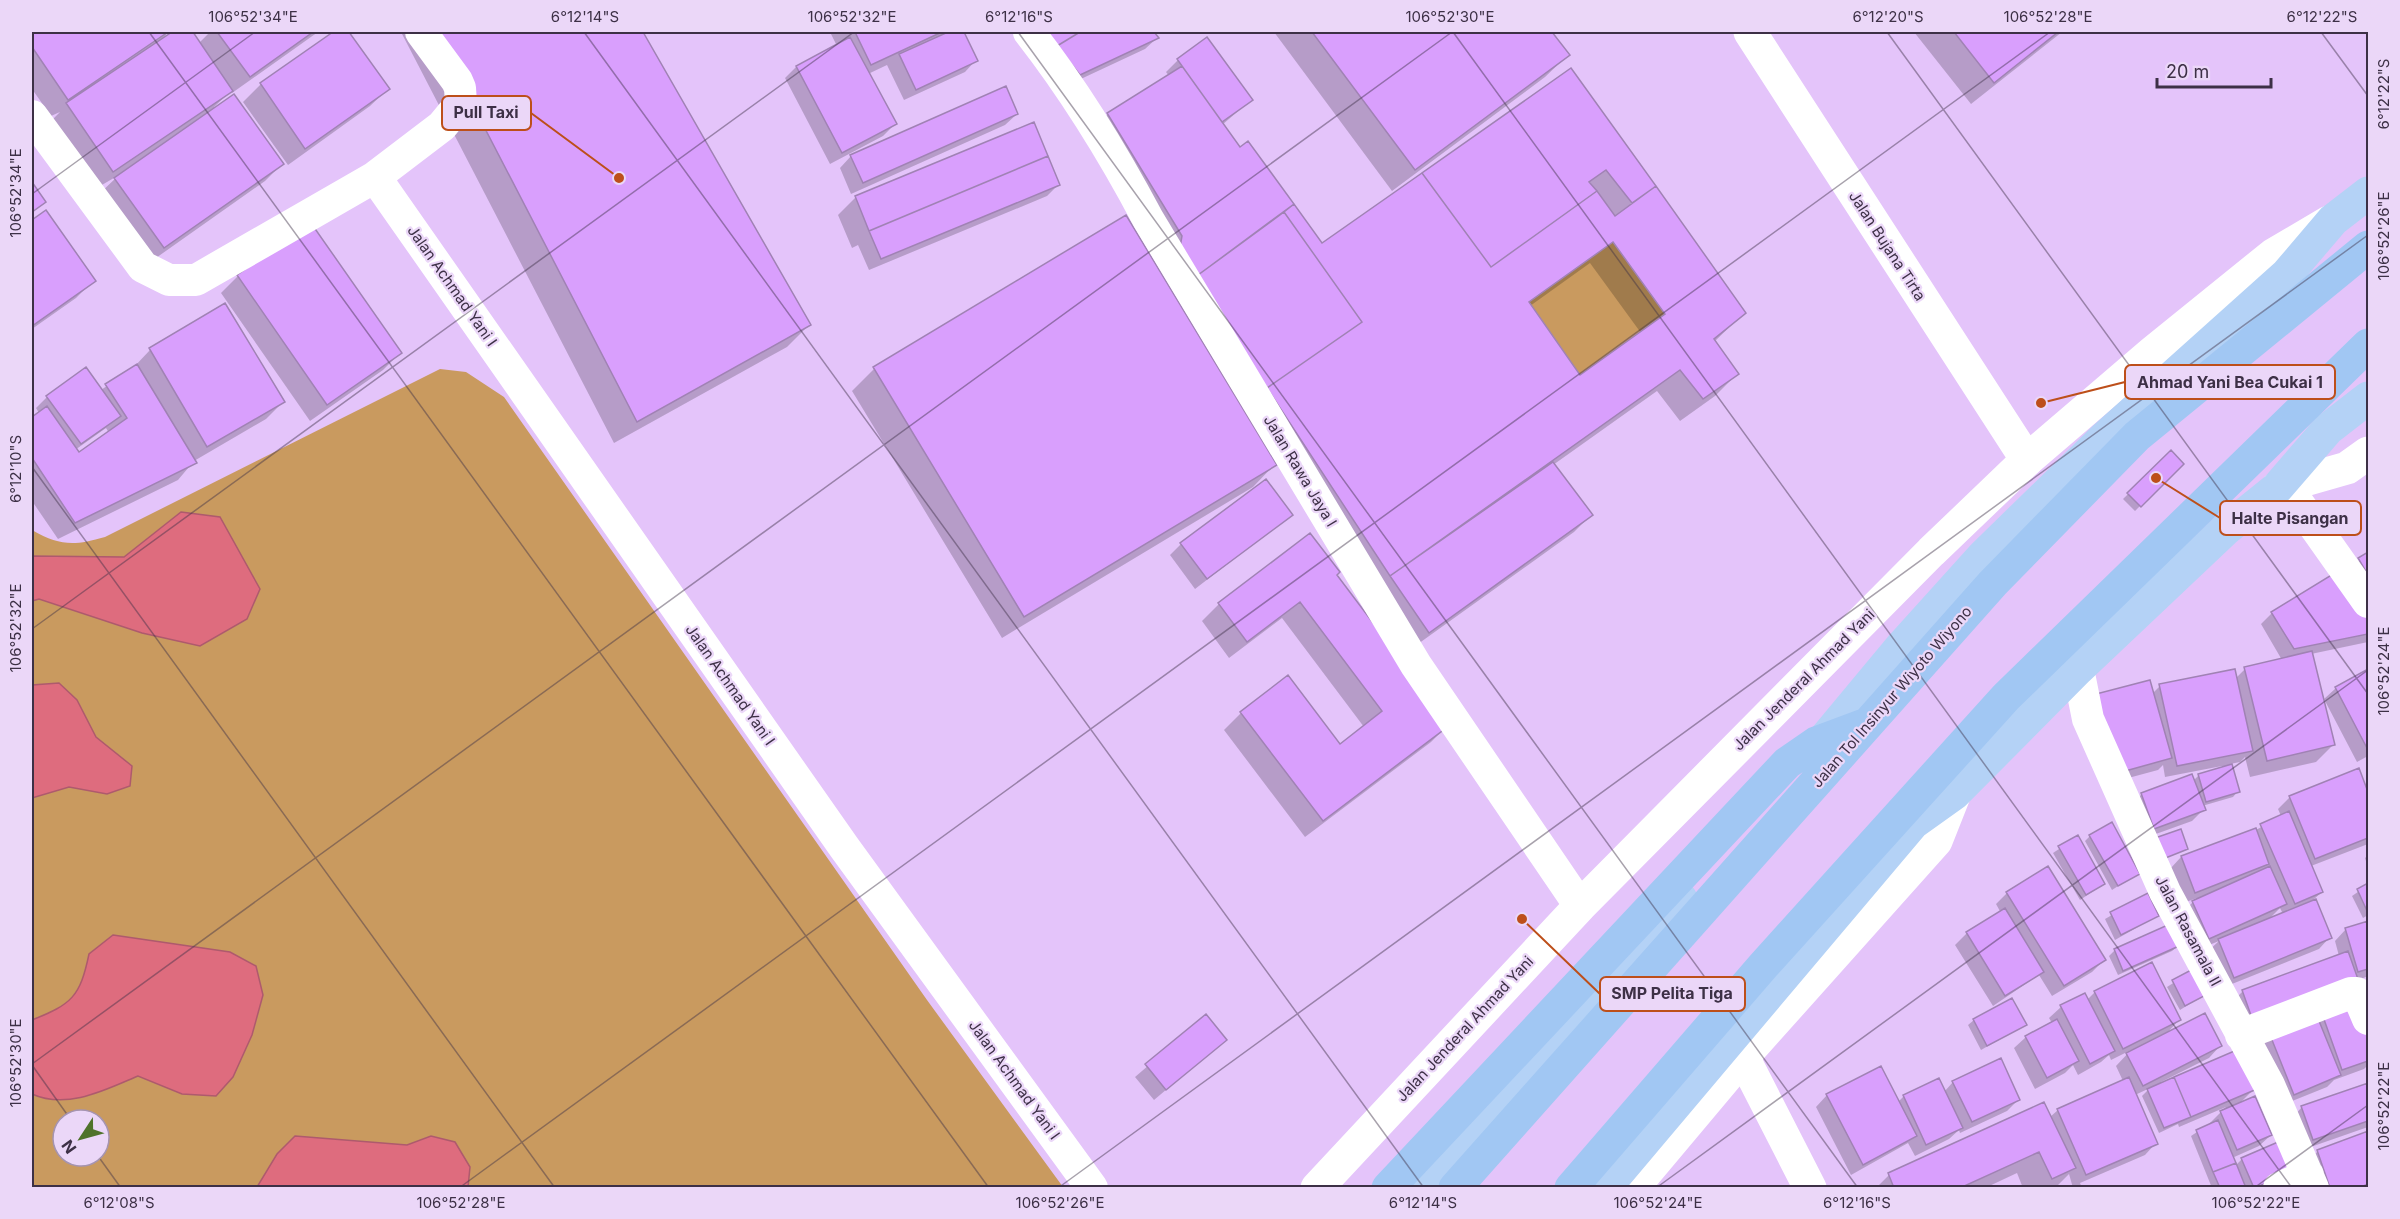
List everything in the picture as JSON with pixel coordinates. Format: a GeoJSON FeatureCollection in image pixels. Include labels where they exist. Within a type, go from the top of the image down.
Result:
{"type":"FeatureCollection","features":[{"type":"Feature","properties":{"kind":"highway","name":"Jalan Jenderal Ahmad Yani"},"geometry":{"type":"LineString","coordinates":[[1417,1188],[1803,765],[1900,648],[1983,556],[2104,438],[2287,274],[2333,220],[2368,193]]}},
{"type":"Feature","properties":{"kind":"highway","name":"Jalan Tol Insinyur Wiyoto Wiyono"},"geometry":{"type":"LineString","coordinates":[[1455,1188],[1993,583],[2137,436],[2368,248]]}},
{"type":"Feature","properties":{"kind":"highway"},"geometry":{"type":"LineString","coordinates":[[1571,1188],[1763,966],[2006,697],[2368,345]]}},
{"type":"Feature","properties":{"kind":"highway"},"geometry":{"type":"LineString","coordinates":[[1605,1188],[1913,823],[1955,793],[2078,669],[2225,530],[2282,487],[2328,429],[2368,398]]}},
{"type":"Feature","properties":{"kind":"highway"},"geometry":{"type":"LineString","coordinates":[[1388,1188],[1787,763],[1816,743],[1871,722]]}},
{"type":"Feature","properties":{"kind":"main road","name":"Jalan Bujana Tirta"},"geometry":{"type":"LineString","coordinates":[[1750,32],[2027,460]]}},
{"type":"Feature","properties":{"kind":"main road","name":"Jalan Jenderal Ahmad Yani"},"geometry":{"type":"LineString","coordinates":[[1317,1188],[1580,906],[1931,552],[2027,460],[2153,352],[2273,255],[2333,220]]}},
{"type":"Feature","properties":{"kind":"main road"},"geometry":{"type":"LineString","coordinates":[[2282,487],[2348,468],[2368,453]]}},
{"type":"Feature","properties":{"kind":"main road"},"geometry":{"type":"LineString","coordinates":[[1633,1188],[1743,1057],[1935,842],[1955,793]]}},
{"type":"Feature","properties":{"kind":"main road"},"geometry":{"type":"LineString","coordinates":[[1743,1057],[1810,1188]]}},
{"type":"Feature","properties":{"kind":"street"},"geometry":{"type":"LineString","coordinates":[[32,116],[143,267],[169,280],[196,280],[375,177],[442,126],[461,103],[460,88],[421,32]]}},
{"type":"Feature","properties":{"kind":"street","name":"Jalan Rawa Jaya I"},"geometry":{"type":"LineString","coordinates":[[1029,32],[1070,85],[1107,144],[1148,219],[1416,665],[1580,906]]}},
{"type":"Feature","properties":{"kind":"street","name":"Jalan Achmad Yani I"},"geometry":{"type":"LineString","coordinates":[[375,177],[844,847],[1092,1188]]}},
{"type":"Feature","properties":{"kind":"street"},"geometry":{"type":"LineString","coordinates":[[2282,487],[2368,602]]}},
{"type":"Feature","properties":{"kind":"street","name":"Jalan Rasamala II"},"geometry":{"type":"LineString","coordinates":[[2078,669],[2088,719],[2165,891],[2269,1085],[2311,1181]]}},
{"type":"Feature","properties":{"kind":"street"},"geometry":{"type":"LineString","coordinates":[[2241,1035],[2351,993],[2357,993],[2368,1019]]}},
{"type":"Feature","properties":{"kind":"street"},"geometry":{"type":"LineString","coordinates":[[2279,1188],[2311,1181]]}},
{"type":"Feature","properties":{"kind":"shaded area"},"geometry":{"type":"Polygon","coordinates":[[[1613,242],[1665,314],[1580,375],[1529,302],[1613,242]]]}},
{"type":"Feature","properties":{"kind":"shaded area"},"geometry":{"type":"Polygon","coordinates":[[[440,369],[466,372],[504,397],[927,1000],[1063,1187],[32,1187],[32,530],[59,542],[84,542],[105,537],[440,369]]]}},
{"type":"Feature","properties":{"kind":"shaded area"},"geometry":{"type":"Polygon","coordinates":[[[181,512],[220,517],[260,589],[247,619],[200,646],[142,633],[39,599],[32,601],[32,556],[124,557],[181,512]]]}},
{"type":"Feature","properties":{"kind":"shaded area"},"geometry":{"type":"Polygon","coordinates":[[[59,683],[77,700],[96,737],[132,766],[130,786],[107,794],[69,787],[32,798],[32,685],[59,683]]]}},
{"type":"Feature","properties":{"kind":"shaded area"},"geometry":{"type":"Polygon","coordinates":[[[113,935],[230,952],[256,966],[263,995],[252,1035],[233,1077],[216,1096],[182,1094],[138,1076],[99,1092],[72,1099],[59,1100],[32,1094],[32,1020],[57,1009],[72,997],[82,980],[89,954],[113,935]]]}},
{"type":"Feature","properties":{"kind":"shaded area"},"geometry":{"type":"Polygon","coordinates":[[[295,1136],[407,1145],[431,1136],[455,1142],[470,1167],[468,1187],[257,1187],[277,1154],[295,1136]]]}},
{"type":"Feature","properties":{"kind":"building"},"geometry":{"type":"Polygon","coordinates":[[[33,32],[168,32],[68,100],[32,47],[33,32]]]}},
{"type":"Feature","properties":{"kind":"building"},"geometry":{"type":"Polygon","coordinates":[[[172,32],[193,32],[233,91],[113,172],[66,103],[172,32]]]}},
{"type":"Feature","properties":{"kind":"building"},"geometry":{"type":"Polygon","coordinates":[[[217,32],[313,32],[250,77],[217,32]]]}},
{"type":"Feature","properties":{"kind":"building"},"geometry":{"type":"Polygon","coordinates":[[[333,32],[349,32],[390,89],[305,149],[260,83],[333,32]]]}},
{"type":"Feature","properties":{"kind":"building"},"geometry":{"type":"Polygon","coordinates":[[[435,32],[643,32],[811,325],[637,422],[435,32]]]}},
{"type":"Feature","properties":{"kind":"building"},"geometry":{"type":"Polygon","coordinates":[[[855,32],[942,32],[871,65],[855,32]]]}},
{"type":"Feature","properties":{"kind":"building"},"geometry":{"type":"Polygon","coordinates":[[[948,32],[964,32],[978,61],[916,90],[899,54],[948,32]]]}},
{"type":"Feature","properties":{"kind":"building"},"geometry":{"type":"Polygon","coordinates":[[[1047,32],[1080,32],[1057,46],[1047,32]]]}},
{"type":"Feature","properties":{"kind":"building"},"geometry":{"type":"Polygon","coordinates":[[[1080,32],[1154,32],[1159,38],[1080,75],[1057,46],[1080,32]]]}},
{"type":"Feature","properties":{"kind":"building"},"geometry":{"type":"Polygon","coordinates":[[[1312,32],[1552,32],[1570,55],[1415,170],[1312,32]]]}},
{"type":"Feature","properties":{"kind":"building"},"geometry":{"type":"Polygon","coordinates":[[[1954,32],[2058,32],[1994,83],[1954,32]]]}},
{"type":"Feature","properties":{"kind":"building"},"geometry":{"type":"Polygon","coordinates":[[[850,37],[897,124],[842,153],[796,66],[850,37]]]}},
{"type":"Feature","properties":{"kind":"building"},"geometry":{"type":"Polygon","coordinates":[[[1207,37],[1253,100],[1222,122],[1177,59],[1207,37]]]}},
{"type":"Feature","properties":{"kind":"building"},"geometry":{"type":"Polygon","coordinates":[[[1182,66],[1240,147],[1248,141],[1294,204],[1194,278],[1179,253],[1182,236],[1107,113],[1182,66]]]}},
{"type":"Feature","properties":{"kind":"building"},"geometry":{"type":"Polygon","coordinates":[[[1571,68],[1656,186],[1632,203],[1606,170],[1589,182],[1597,191],[1491,267],[1422,173],[1571,68]]]}},
{"type":"Feature","properties":{"kind":"building"},"geometry":{"type":"Polygon","coordinates":[[[1006,86],[1018,114],[863,183],[850,155],[1006,86]]]}},
{"type":"Feature","properties":{"kind":"building"},"geometry":{"type":"Polygon","coordinates":[[[234,94],[284,164],[164,248],[114,178],[234,94]]]}},
{"type":"Feature","properties":{"kind":"building"},"geometry":{"type":"Polygon","coordinates":[[[1034,122],[1048,156],[869,231],[855,196],[1034,122]]]}},
{"type":"Feature","properties":{"kind":"building"},"geometry":{"type":"Polygon","coordinates":[[[1048,156],[1060,185],[881,259],[869,231],[1048,156]]]}},
{"type":"Feature","properties":{"kind":"building"},"geometry":{"type":"Polygon","coordinates":[[[1422,173],[1491,267],[1597,191],[1615,216],[1656,186],[1746,313],[1714,339],[1739,374],[1703,399],[1680,370],[1390,576],[1267,388],[1362,322],[1284,212],[1294,204],[1322,243],[1422,173]],[[1613,242],[1529,302],[1580,375],[1665,314],[1613,242]]]}},
{"type":"Feature","properties":{"kind":"building"},"geometry":{"type":"Polygon","coordinates":[[[32,182],[46,202],[32,212],[32,182]]]}},
{"type":"Feature","properties":{"kind":"building"},"geometry":{"type":"Polygon","coordinates":[[[46,210],[96,281],[32,326],[32,220],[46,210]]]}},
{"type":"Feature","properties":{"kind":"building"},"geometry":{"type":"Polygon","coordinates":[[[1284,212],[1362,322],[1267,388],[1194,278],[1284,212]]]}},
{"type":"Feature","properties":{"kind":"building"},"geometry":{"type":"Polygon","coordinates":[[[1126,215],[1277,465],[1024,617],[873,367],[1126,215]]]}},
{"type":"Feature","properties":{"kind":"building"},"geometry":{"type":"Polygon","coordinates":[[[311,223],[402,353],[327,405],[237,275],[311,223]]]}},
{"type":"Feature","properties":{"kind":"building"},"geometry":{"type":"Polygon","coordinates":[[[225,303],[285,402],[207,447],[149,348],[225,303]]]}},
{"type":"Feature","properties":{"kind":"building"},"geometry":{"type":"Polygon","coordinates":[[[137,364],[197,463],[75,523],[32,458],[32,417],[47,406],[79,452],[127,418],[105,384],[137,364]]]}},
{"type":"Feature","properties":{"kind":"building"},"geometry":{"type":"Polygon","coordinates":[[[86,367],[121,416],[81,444],[46,396],[86,367]]]}},
{"type":"Feature","properties":{"kind":"building"},"geometry":{"type":"Polygon","coordinates":[[[2171,450],[2184,464],[2141,507],[2127,493],[2171,450]]]}},
{"type":"Feature","properties":{"kind":"building"},"geometry":{"type":"Polygon","coordinates":[[[1553,462],[1593,515],[1429,633],[1390,576],[1553,462]]]}},
{"type":"Feature","properties":{"kind":"building"},"geometry":{"type":"Polygon","coordinates":[[[1266,479],[1293,515],[1207,579],[1180,543],[1266,479]]]}},
{"type":"Feature","properties":{"kind":"building"},"geometry":{"type":"Polygon","coordinates":[[[1310,533],[1340,572],[1337,575],[1450,725],[1323,821],[1240,712],[1288,675],[1340,744],[1382,711],[1300,602],[1247,642],[1218,603],[1310,533]]]}},
{"type":"Feature","properties":{"kind":"building"},"geometry":{"type":"Polygon","coordinates":[[[2368,552],[2368,575],[2358,558],[2368,552]]]}},
{"type":"Feature","properties":{"kind":"building"},"geometry":{"type":"Polygon","coordinates":[[[2338,571],[2368,612],[2368,634],[2294,649],[2271,612],[2338,571]]]}},
{"type":"Feature","properties":{"kind":"building"},"geometry":{"type":"Polygon","coordinates":[[[2312,651],[2335,745],[2267,761],[2244,667],[2312,651]]]}},
{"type":"Feature","properties":{"kind":"building"},"geometry":{"type":"Polygon","coordinates":[[[2235,669],[2253,751],[2177,766],[2159,684],[2235,669]]]}},
{"type":"Feature","properties":{"kind":"building"},"geometry":{"type":"Polygon","coordinates":[[[2368,669],[2368,750],[2335,687],[2368,669]]]}},
{"type":"Feature","properties":{"kind":"building"},"geometry":{"type":"Polygon","coordinates":[[[2150,680],[2172,758],[2118,773],[2096,694],[2150,680]]]}},
{"type":"Feature","properties":{"kind":"building"},"geometry":{"type":"Polygon","coordinates":[[[2232,764],[2240,792],[2206,802],[2198,774],[2232,764]]]}},
{"type":"Feature","properties":{"kind":"building"},"geometry":{"type":"Polygon","coordinates":[[[2359,768],[2368,792],[2368,838],[2315,859],[2289,796],[2359,768]]]}},
{"type":"Feature","properties":{"kind":"building"},"geometry":{"type":"Polygon","coordinates":[[[2192,774],[2206,810],[2154,829],[2141,793],[2192,774]]]}},
{"type":"Feature","properties":{"kind":"building"},"geometry":{"type":"Polygon","coordinates":[[[2289,811],[2323,892],[2295,904],[2260,824],[2289,811]]]}},
{"type":"Feature","properties":{"kind":"building"},"geometry":{"type":"Polygon","coordinates":[[[2112,822],[2140,874],[2118,886],[2089,835],[2112,822]]]}},
{"type":"Feature","properties":{"kind":"building"},"geometry":{"type":"Polygon","coordinates":[[[2256,828],[2269,864],[2195,893],[2181,856],[2256,828]]]}},
{"type":"Feature","properties":{"kind":"building"},"geometry":{"type":"Polygon","coordinates":[[[2181,829],[2188,849],[2163,859],[2155,838],[2181,829]]]}},
{"type":"Feature","properties":{"kind":"building"},"geometry":{"type":"Polygon","coordinates":[[[2078,835],[2105,884],[2086,895],[2058,846],[2078,835]]]}},
{"type":"Feature","properties":{"kind":"building"},"geometry":{"type":"Polygon","coordinates":[[[2048,866],[2106,960],[2064,986],[2006,892],[2048,866]]]}},
{"type":"Feature","properties":{"kind":"building"},"geometry":{"type":"Polygon","coordinates":[[[2270,866],[2287,904],[2209,939],[2192,901],[2270,866]]]}},
{"type":"Feature","properties":{"kind":"building"},"geometry":{"type":"Polygon","coordinates":[[[2368,883],[2368,913],[2357,889],[2368,883]]]}},
{"type":"Feature","properties":{"kind":"building"},"geometry":{"type":"Polygon","coordinates":[[[2148,893],[2159,916],[2121,935],[2110,912],[2148,893]]]}},
{"type":"Feature","properties":{"kind":"building"},"geometry":{"type":"Polygon","coordinates":[[[2316,899],[2332,938],[2234,978],[2218,939],[2316,899]]]}},
{"type":"Feature","properties":{"kind":"building"},"geometry":{"type":"Polygon","coordinates":[[[2005,908],[2044,972],[2005,996],[1966,932],[2005,908]]]}},
{"type":"Feature","properties":{"kind":"building"},"geometry":{"type":"Polygon","coordinates":[[[2368,921],[2368,969],[2358,972],[2345,928],[2368,921]]]}},
{"type":"Feature","properties":{"kind":"building"},"geometry":{"type":"Polygon","coordinates":[[[2170,924],[2179,946],[2123,971],[2114,949],[2170,924]]]}},
{"type":"Feature","properties":{"kind":"building"},"geometry":{"type":"Polygon","coordinates":[[[2348,951],[2359,982],[2253,1021],[2242,990],[2348,951]]]}},
{"type":"Feature","properties":{"kind":"building"},"geometry":{"type":"Polygon","coordinates":[[[2152,962],[2181,1020],[2123,1049],[2094,991],[2152,962]]]}},
{"type":"Feature","properties":{"kind":"building"},"geometry":{"type":"Polygon","coordinates":[[[2193,969],[2206,995],[2185,1006],[2172,980],[2193,969]]]}},
{"type":"Feature","properties":{"kind":"building"},"geometry":{"type":"Polygon","coordinates":[[[2085,993],[2115,1051],[2090,1064],[2060,1005],[2085,993]]]}},
{"type":"Feature","properties":{"kind":"building"},"geometry":{"type":"Polygon","coordinates":[[[2012,998],[2027,1025],[1987,1046],[1973,1019],[2012,998]]]}},
{"type":"Feature","properties":{"kind":"building"},"geometry":{"type":"Polygon","coordinates":[[[2356,998],[2368,1033],[2368,1061],[2342,1070],[2321,1011],[2356,998]]]}},
{"type":"Feature","properties":{"kind":"building"},"geometry":{"type":"Polygon","coordinates":[[[2205,1013],[2222,1046],[2143,1086],[2126,1053],[2205,1013]]]}},
{"type":"Feature","properties":{"kind":"building"},"geometry":{"type":"Polygon","coordinates":[[[1206,1014],[1227,1040],[1166,1090],[1145,1064],[1206,1014]]]}},
{"type":"Feature","properties":{"kind":"building"},"geometry":{"type":"Polygon","coordinates":[[[2317,1016],[2341,1075],[2294,1095],[2270,1035],[2317,1016]]]}},
{"type":"Feature","properties":{"kind":"building"},"geometry":{"type":"Polygon","coordinates":[[[2057,1019],[2079,1061],[2047,1078],[2025,1036],[2057,1019]]]}},
{"type":"Feature","properties":{"kind":"building"},"geometry":{"type":"Polygon","coordinates":[[[2239,1049],[2257,1089],[2191,1117],[2174,1077],[2239,1049]]]}},
{"type":"Feature","properties":{"kind":"building"},"geometry":{"type":"Polygon","coordinates":[[[2001,1058],[2020,1100],[1972,1122],[1952,1081],[2001,1058]]]}},
{"type":"Feature","properties":{"kind":"building"},"geometry":{"type":"Polygon","coordinates":[[[1881,1066],[1917,1136],[1863,1165],[1826,1094],[1881,1066]]]}},
{"type":"Feature","properties":{"kind":"building"},"geometry":{"type":"Polygon","coordinates":[[[2129,1077],[2158,1144],[2086,1175],[2057,1109],[2129,1077]]]}},
{"type":"Feature","properties":{"kind":"building"},"geometry":{"type":"Polygon","coordinates":[[[2174,1077],[2191,1117],[2164,1128],[2147,1089],[2174,1077]]]}},
{"type":"Feature","properties":{"kind":"building"},"geometry":{"type":"Polygon","coordinates":[[[1939,1078],[1963,1128],[1926,1145],[1903,1095],[1939,1078]]]}},
{"type":"Feature","properties":{"kind":"building"},"geometry":{"type":"Polygon","coordinates":[[[2368,1083],[2368,1121],[2313,1140],[2301,1106],[2368,1083]]]}},
{"type":"Feature","properties":{"kind":"building"},"geometry":{"type":"Polygon","coordinates":[[[2255,1096],[2272,1135],[2237,1150],[2220,1111],[2255,1096]]]}},
{"type":"Feature","properties":{"kind":"building"},"geometry":{"type":"Polygon","coordinates":[[[2044,1102],[2076,1168],[2052,1179],[2039,1152],[1960,1188],[1894,1188],[1888,1173],[2044,1102]]]}},
{"type":"Feature","properties":{"kind":"building"},"geometry":{"type":"Polygon","coordinates":[[[2218,1120],[2236,1163],[2213,1172],[2196,1130],[2218,1120]]]}},
{"type":"Feature","properties":{"kind":"building"},"geometry":{"type":"Polygon","coordinates":[[[2368,1131],[2368,1184],[2359,1188],[2330,1188],[2317,1150],[2368,1131]]]}},
{"type":"Feature","properties":{"kind":"building"},"geometry":{"type":"Polygon","coordinates":[[[2278,1142],[2292,1173],[2254,1188],[2241,1158],[2278,1142]]]}},
{"type":"Feature","properties":{"kind":"building"},"geometry":{"type":"Polygon","coordinates":[[[2236,1163],[2246,1188],[2220,1188],[2213,1172],[2236,1163]]]}},
{"type":"Feature","properties":{"kind":"place","name":"Pull Taxi"},"geometry":{"type":"Point","coordinates":[619,178]}},
{"type":"Feature","properties":{"kind":"place","name":"Ahmad Yani Bea Cukai 1"},"geometry":{"type":"Point","coordinates":[2041,403]}},
{"type":"Feature","properties":{"kind":"place","name":"Halte Pisangan"},"geometry":{"type":"Point","coordinates":[2156,478]}},
{"type":"Feature","properties":{"kind":"place","name":"SMP Pelita Tiga"},"geometry":{"type":"Point","coordinates":[1522,919]}}]}
